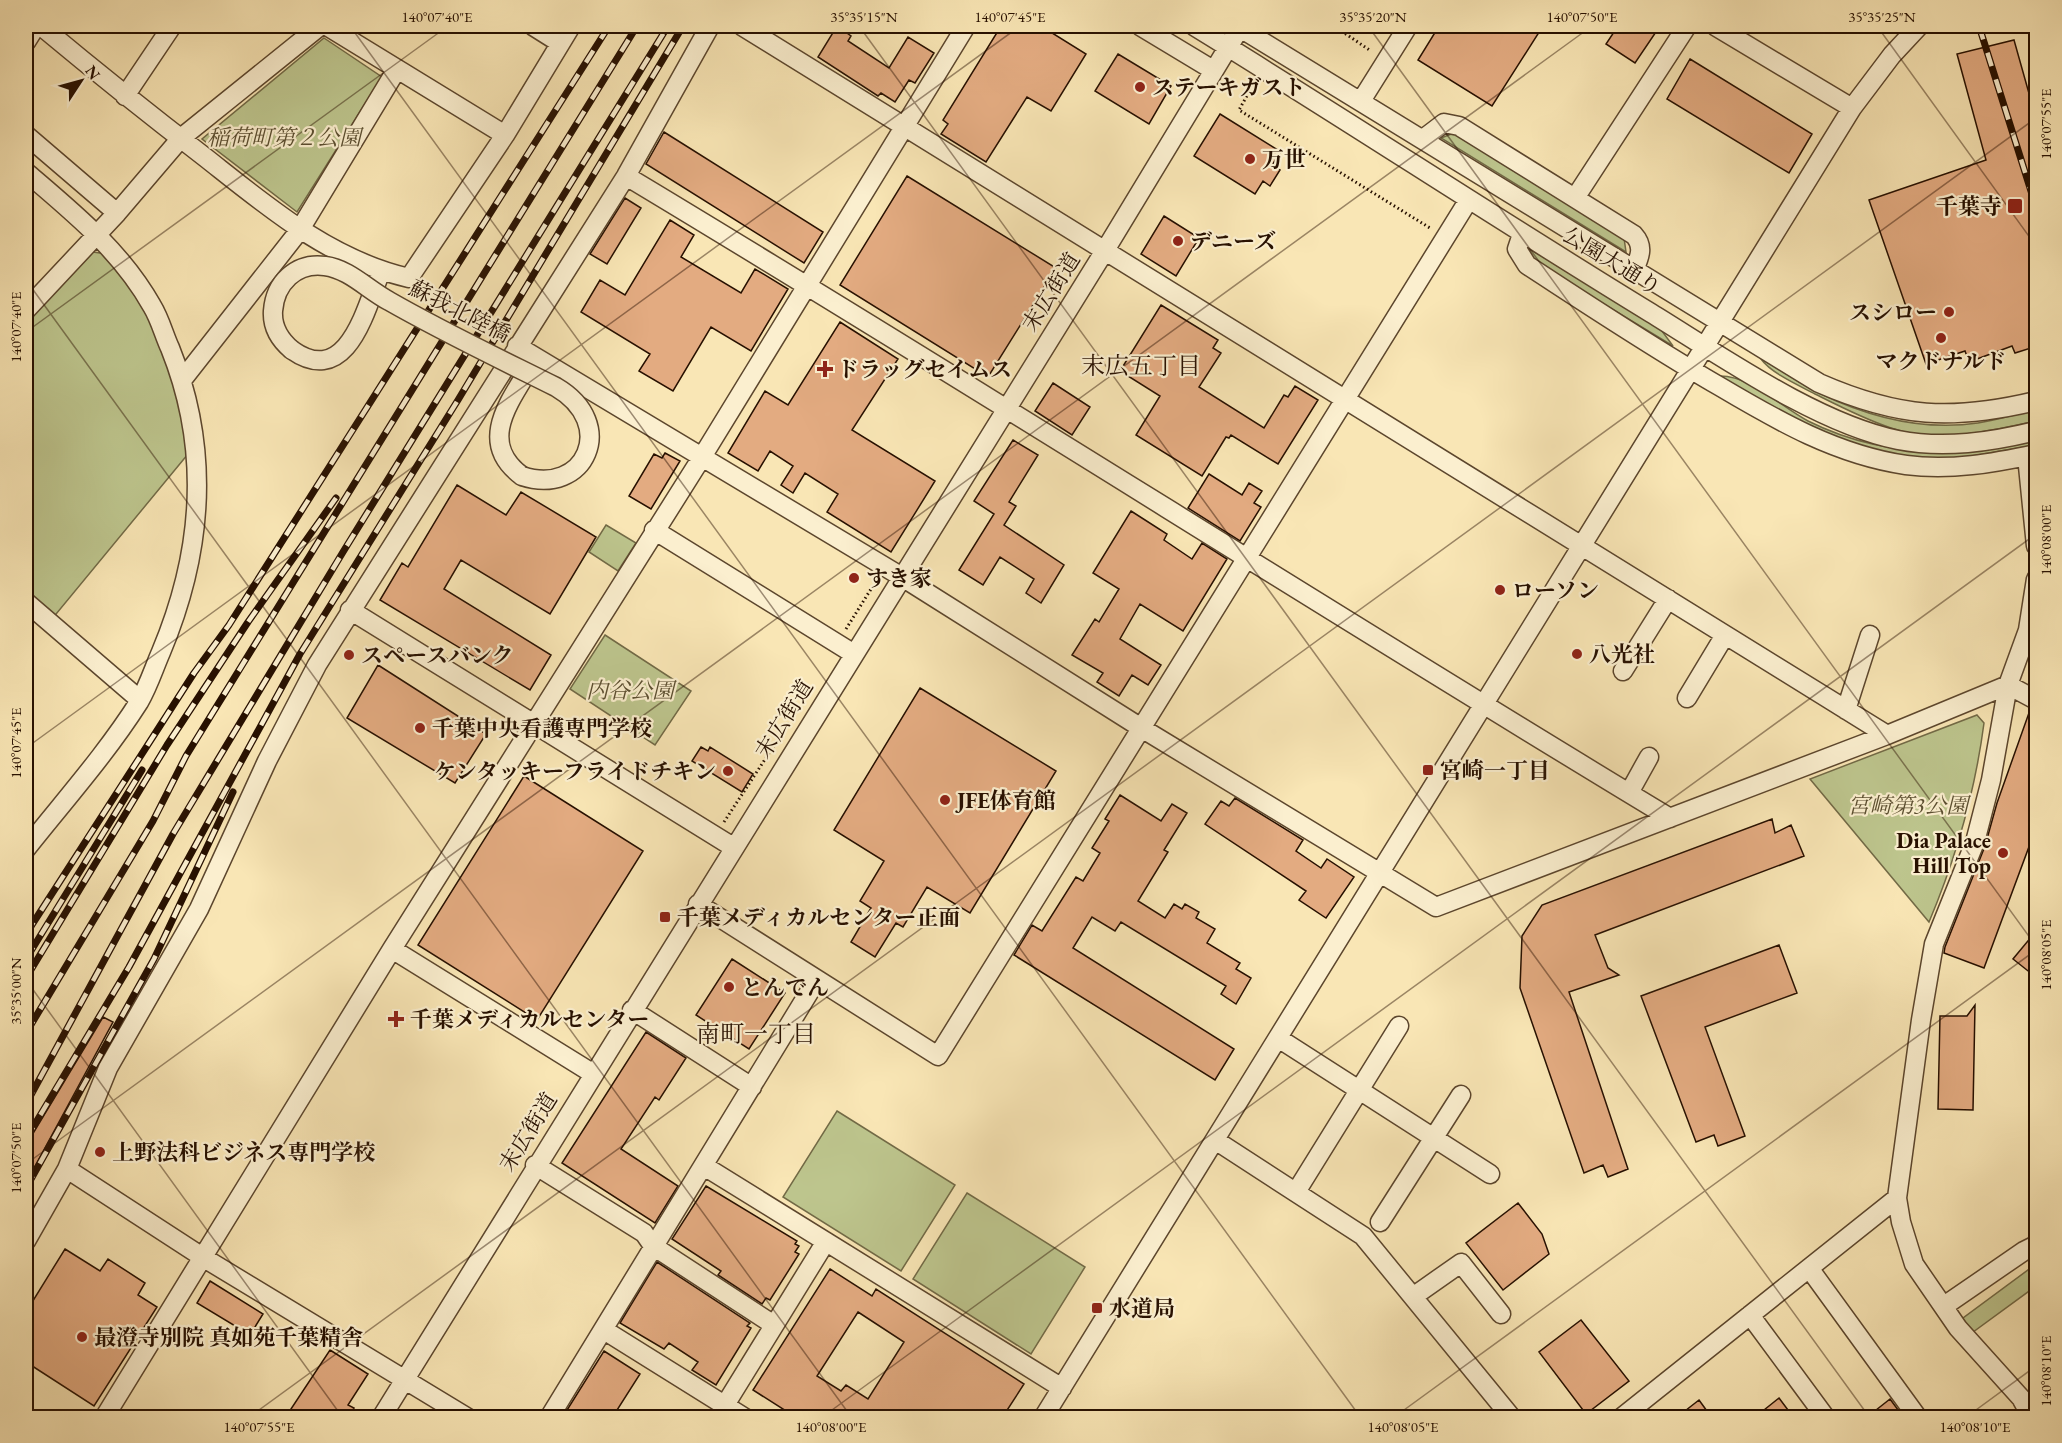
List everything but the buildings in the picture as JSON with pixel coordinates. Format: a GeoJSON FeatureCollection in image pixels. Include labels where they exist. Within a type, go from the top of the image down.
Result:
{"type":"FeatureCollection","features":[{"type":"Feature","properties":{"kind":"street"},"geometry":{"type":"LineString","coordinates":[[26,42],[36,26]]}},
{"type":"Feature","properties":{"kind":"street"},"geometry":{"type":"LineString","coordinates":[[41,26],[125,96],[299,231],[380,272],[409,278],[505,135],[571,26]]}},
{"type":"Feature","properties":{"kind":"street"},"geometry":{"type":"LineString","coordinates":[[125,96],[172,26]]}},
{"type":"Feature","properties":{"kind":"street"},"geometry":{"type":"LineString","coordinates":[[26,310],[117,213],[181,138],[320,26]]}},
{"type":"Feature","properties":{"kind":"street"},"geometry":{"type":"LineString","coordinates":[[327,26],[505,135]]}},
{"type":"Feature","properties":{"kind":"street"},"geometry":{"type":"LineString","coordinates":[[533,26],[560,43]]}},
{"type":"Feature","properties":{"kind":"street"},"geometry":{"type":"LineString","coordinates":[[26,1241],[67,1168],[108,1068],[144,1002],[180,946],[267,761],[317,665],[517,345],[626,176],[710,26]]}},
{"type":"Feature","properties":{"kind":"street"},"geometry":{"type":"LineString","coordinates":[[742,26],[904,124],[1104,252],[1887,735]]}},
{"type":"Feature","properties":{"kind":"street"},"geometry":{"type":"LineString","coordinates":[[104,1418],[392,949],[702,457],[966,26]]}},
{"type":"Feature","properties":{"kind":"street"},"geometry":{"type":"LineString","coordinates":[[1140,26],[1213,70]]}},
{"type":"Feature","properties":{"kind":"street","name":"公園大通り"},"geometry":{"type":"LineString","coordinates":[[1194,26],[1468,201],[1706,347],[1824,414],[1898,440],[1970,443],[2037,431]]}},
{"type":"Feature","properties":{"kind":"street","name":"末広街道"},"geometry":{"type":"LineString","coordinates":[[381,1418],[592,1073],[1104,252],[1240,26]]}},
{"type":"Feature","properties":{"kind":"street","name":"公園大通り"},"geometry":{"type":"LineString","coordinates":[[1240,26],[1820,383],[1864,401],[1938,416],[1970,414],[2037,401]]}},
{"type":"Feature","properties":{"kind":"street"},"geometry":{"type":"LineString","coordinates":[[1361,101],[1408,26]]}},
{"type":"Feature","properties":{"kind":"street"},"geometry":{"type":"LineString","coordinates":[[1575,198],[1687,26]]}},
{"type":"Feature","properties":{"kind":"street"},"geometry":{"type":"LineString","coordinates":[[1715,26],[1852,108]]}},
{"type":"Feature","properties":{"kind":"street"},"geometry":{"type":"LineString","coordinates":[[1043,1418],[1852,108],[1892,55],[1918,26]]}},
{"type":"Feature","properties":{"kind":"street"},"geometry":{"type":"LineString","coordinates":[[183,379],[299,231],[397,69]]}},
{"type":"Feature","properties":{"kind":"street"},"geometry":{"type":"LineString","coordinates":[[1424,139],[1444,123],[1459,126],[1638,239],[1641,252],[1635,268]]}},
{"type":"Feature","properties":{"kind":"street"},"geometry":{"type":"LineString","coordinates":[[26,135],[117,213]]}},
{"type":"Feature","properties":{"kind":"street"},"geometry":{"type":"LineString","coordinates":[[26,172],[98,233],[121,260],[153,307],[183,379],[191,414],[198,504],[185,585],[170,631],[140,700],[107,747],[26,849]]}},
{"type":"Feature","properties":{"kind":"street"},"geometry":{"type":"LineString","coordinates":[[626,176],[806,284],[1483,706],[1670,818]]}},
{"type":"Feature","properties":{"kind":"street"},"geometry":{"type":"LineString","coordinates":[[698,904],[816,981],[938,1056],[1143,729],[1246,558],[1468,201]]}},
{"type":"Feature","properties":{"kind":"street"},"geometry":{"type":"LineString","coordinates":[[1522,234],[1517,249],[1518,255],[1527,265],[1691,370],[1783,424],[1851,453],[1906,465],[1974,465],[2032,455],[2037,546]]}},
{"type":"Feature","properties":{"kind":"street","name":"蘇我北陸橋"},"geometry":{"type":"LineString","coordinates":[[380,272],[376,282],[372,293],[368,304],[355,336],[350,344],[337,355],[319,360],[301,357],[279,336],[273,307],[281,284],[299,270],[314,266],[330,267],[353,278],[370,289],[378,295],[387,301],[524,371],[535,376],[545,381],[556,387],[580,405],[591,427],[591,440],[583,460],[577,467],[560,477],[543,481],[522,476],[510,467],[498,442],[504,414],[525,376],[531,366],[536,357]]}},
{"type":"Feature","properties":{"kind":"street"},"geometry":{"type":"LineString","coordinates":[[517,345],[902,577],[1143,729],[1436,907],[1887,735],[2008,685],[2037,700]]}},
{"type":"Feature","properties":{"kind":"street"},"geometry":{"type":"LineString","coordinates":[[654,530],[854,654]]}},
{"type":"Feature","properties":{"kind":"street"},"geometry":{"type":"LineString","coordinates":[[2032,1418],[2021,1398],[1958,1328],[1914,1264],[1901,1222],[1897,1197],[1921,1020],[1934,944],[1975,842],[1991,780],[2008,685],[2028,630],[2037,579]]}},
{"type":"Feature","properties":{"kind":"street"},"geometry":{"type":"LineString","coordinates":[[1623,671],[1668,599]]}},
{"type":"Feature","properties":{"kind":"street"},"geometry":{"type":"LineString","coordinates":[[26,602],[140,700]]}},
{"type":"Feature","properties":{"kind":"street"},"geometry":{"type":"LineString","coordinates":[[350,610],[733,847]]}},
{"type":"Feature","properties":{"kind":"street"},"geometry":{"type":"LineString","coordinates":[[1687,699],[1725,634]]}},
{"type":"Feature","properties":{"kind":"street"},"geometry":{"type":"LineString","coordinates":[[1846,710],[1870,635]]}},
{"type":"Feature","properties":{"kind":"street"},"geometry":{"type":"LineString","coordinates":[[1629,793],[1649,757]]}},
{"type":"Feature","properties":{"kind":"street"},"geometry":{"type":"LineString","coordinates":[[392,949],[592,1073]]}},
{"type":"Feature","properties":{"kind":"street"},"geometry":{"type":"LineString","coordinates":[[549,1418],[816,981]]}},
{"type":"Feature","properties":{"kind":"street"},"geometry":{"type":"LineString","coordinates":[[632,1010],[752,1087]]}},
{"type":"Feature","properties":{"kind":"street"},"geometry":{"type":"LineString","coordinates":[[1296,1192],[1399,1026]]}},
{"type":"Feature","properties":{"kind":"street"},"geometry":{"type":"LineString","coordinates":[[1278,1038],[1490,1174]]}},
{"type":"Feature","properties":{"kind":"street"},"geometry":{"type":"LineString","coordinates":[[1380,1222],[1461,1095]]}},
{"type":"Feature","properties":{"kind":"street"},"geometry":{"type":"LineString","coordinates":[[1215,1140],[1364,1236],[1512,1418]]}},
{"type":"Feature","properties":{"kind":"street"},"geometry":{"type":"LineString","coordinates":[[535,1165],[644,1233],[653,1246],[774,1325]]}},
{"type":"Feature","properties":{"kind":"street"},"geometry":{"type":"LineString","coordinates":[[704,1166],[1062,1388]]}},
{"type":"Feature","properties":{"kind":"street"},"geometry":{"type":"LineString","coordinates":[[67,1168],[204,1258],[468,1418]]}},
{"type":"Feature","properties":{"kind":"street"},"geometry":{"type":"LineString","coordinates":[[1621,1418],[1897,1197]]}},
{"type":"Feature","properties":{"kind":"street"},"geometry":{"type":"LineString","coordinates":[[721,1411],[825,1243]]}},
{"type":"Feature","properties":{"kind":"street"},"geometry":{"type":"LineString","coordinates":[[1944,1306],[2024,1251],[2037,1245]]}},
{"type":"Feature","properties":{"kind":"street"},"geometry":{"type":"LineString","coordinates":[[1414,1296],[1461,1263],[1502,1314]]}},
{"type":"Feature","properties":{"kind":"street"},"geometry":{"type":"LineString","coordinates":[[1809,1268],[1918,1418]]}},
{"type":"Feature","properties":{"kind":"street"},"geometry":{"type":"LineString","coordinates":[[1750,1315],[1826,1418]]}},
{"type":"Feature","properties":{"kind":"street"},"geometry":{"type":"LineString","coordinates":[[604,1330],[721,1411],[745,1418]]}},
{"type":"Feature","properties":{"kind":"path"},"geometry":{"type":"LineString","coordinates":[[1334,26],[1372,51],[1366,58]]}},
{"type":"Feature","properties":{"kind":"path"},"geometry":{"type":"LineString","coordinates":[[1249,92],[1239,110],[1431,229]]}},
{"type":"Feature","properties":{"kind":"path"},"geometry":{"type":"LineString","coordinates":[[842,635],[876,581],[875,574]]}},
{"type":"Feature","properties":{"kind":"path"},"geometry":{"type":"LineString","coordinates":[[720,824],[727,821],[797,710]]}},
{"type":"Feature","properties":{"kind":"green space","name":"稲荷町第２公園"},"geometry":{"type":"Polygon","coordinates":[[[324,38],[382,77],[297,212],[202,139],[324,38]]]}},
{"type":"Feature","properties":{"kind":"green space"},"geometry":{"type":"Polygon","coordinates":[[[1454,133],[1624,238],[1626,252],[1441,138],[1454,133]]]}},
{"type":"Feature","properties":{"kind":"green space"},"geometry":{"type":"Polygon","coordinates":[[[1525,246],[1654,325],[1662,331],[1673,346],[1526,257],[1525,246]]]}},
{"type":"Feature","properties":{"kind":"green space"},"geometry":{"type":"Polygon","coordinates":[[[93,252],[107,254],[141,298],[177,371],[188,454],[52,619],[26,595],[26,323],[93,252]]]}},
{"type":"Feature","properties":{"kind":"green space"},"geometry":{"type":"Polygon","coordinates":[[[1761,359],[1821,394],[1858,409],[1897,420],[1958,425],[1985,422],[2036,410],[2036,421],[1963,434],[1909,433],[1871,421],[1824,399],[1778,374],[1761,359]]]}},
{"type":"Feature","properties":{"kind":"green space"},"geometry":{"type":"Polygon","coordinates":[[[1719,376],[1731,377],[1754,386],[1808,421],[1863,442],[1891,448],[1949,452],[2036,441],[2036,445],[1954,459],[1903,458],[1822,435],[1719,376]]]}},
{"type":"Feature","properties":{"kind":"green space"},"geometry":{"type":"Polygon","coordinates":[[[606,525],[636,543],[618,571],[589,552],[606,525]]]}},
{"type":"Feature","properties":{"kind":"green space","name":"内谷公園"},"geometry":{"type":"Polygon","coordinates":[[[605,635],[691,691],[655,745],[570,689],[605,635]]]}},
{"type":"Feature","properties":{"kind":"green space","name":"宮崎第3公園"},"geometry":{"type":"Polygon","coordinates":[[[1977,715],[1984,723],[1970,799],[1948,874],[1929,922],[1810,779],[1977,715]]]}},
{"type":"Feature","properties":{"kind":"green space"},"geometry":{"type":"Polygon","coordinates":[[[837,1111],[955,1185],[901,1271],[783,1197],[837,1111]]]}},
{"type":"Feature","properties":{"kind":"green space"},"geometry":{"type":"Polygon","coordinates":[[[967,1193],[1085,1267],[1031,1354],[913,1279],[967,1193]]]}},
{"type":"Feature","properties":{"kind":"green space"},"geometry":{"type":"Polygon","coordinates":[[[2036,1264],[2036,1286],[1969,1335],[1959,1321],[2036,1264]]]}},
{"type":"Feature","properties":{"kind":"railway"},"geometry":{"type":"LineString","coordinates":[[26,934],[194,673],[229,625],[609,26]]}},
{"type":"Feature","properties":{"kind":"railway"},"geometry":{"type":"LineString","coordinates":[[26,1033],[153,821],[186,756],[637,26]]}},
{"type":"Feature","properties":{"kind":"railway"},"geometry":{"type":"LineString","coordinates":[[26,1104],[173,834],[343,552],[668,26]]}},
{"type":"Feature","properties":{"kind":"railway"},"geometry":{"type":"LineString","coordinates":[[26,1139],[129,967],[300,654],[458,400],[683,26]]}},
{"type":"Feature","properties":{"kind":"railway"},"geometry":{"type":"LineString","coordinates":[[1979,26],[2036,207]]}},
{"type":"Feature","properties":{"kind":"railway"},"geometry":{"type":"LineString","coordinates":[[26,978],[167,745],[248,622],[336,498]]}},
{"type":"Feature","properties":{"kind":"railway"},"geometry":{"type":"LineString","coordinates":[[26,959],[142,770]]}},
{"type":"Feature","properties":{"kind":"railway"},"geometry":{"type":"LineString","coordinates":[[26,1188],[154,959],[233,792]]}},
{"type":"Feature","properties":{"kind":"place","name":"ステーキガスト"},"geometry":{"type":"Point","coordinates":[1140,87]}},
{"type":"Feature","properties":{"kind":"place","name":"万世"},"geometry":{"type":"Point","coordinates":[1250,159]}},
{"type":"Feature","properties":{"kind":"place","name":"千葉寺"},"geometry":{"type":"Point","coordinates":[2015,206]}},
{"type":"Feature","properties":{"kind":"place","name":"デニーズ"},"geometry":{"type":"Point","coordinates":[1178,241]}},
{"type":"Feature","properties":{"kind":"place","name":"スシロー"},"geometry":{"type":"Point","coordinates":[1949,312]}},
{"type":"Feature","properties":{"kind":"place","name":"マクドナルド"},"geometry":{"type":"Point","coordinates":[1941,338]}},
{"type":"Feature","properties":{"kind":"place","name":"ドラッグセイムス"},"geometry":{"type":"Point","coordinates":[825,369]}},
{"type":"Feature","properties":{"kind":"place","name":"すき家"},"geometry":{"type":"Point","coordinates":[854,578]}},
{"type":"Feature","properties":{"kind":"place","name":"ローソン"},"geometry":{"type":"Point","coordinates":[1500,590]}},
{"type":"Feature","properties":{"kind":"place","name":"八光社"},"geometry":{"type":"Point","coordinates":[1577,654]}},
{"type":"Feature","properties":{"kind":"place","name":"スペースバンク"},"geometry":{"type":"Point","coordinates":[349,655]}},
{"type":"Feature","properties":{"kind":"place","name":"千葉中央看護専門学校"},"geometry":{"type":"Point","coordinates":[420,728]}},
{"type":"Feature","properties":{"kind":"place","name":"宮崎一丁目"},"geometry":{"type":"Point","coordinates":[1428,770]}},
{"type":"Feature","properties":{"kind":"place","name":"ケンタッキーフライドチキン"},"geometry":{"type":"Point","coordinates":[728,771]}},
{"type":"Feature","properties":{"kind":"place","name":"JFE体育館"},"geometry":{"type":"Point","coordinates":[945,800]}},
{"type":"Feature","properties":{"kind":"place","name":"Dia Palace Hill Top"},"geometry":{"type":"Point","coordinates":[2003,853]}},
{"type":"Feature","properties":{"kind":"place","name":"千葉メディカルセンター正面"},"geometry":{"type":"Point","coordinates":[665,917]}},
{"type":"Feature","properties":{"kind":"place","name":"とんでん"},"geometry":{"type":"Point","coordinates":[729,987]}},
{"type":"Feature","properties":{"kind":"place","name":"千葉メディカルセンター"},"geometry":{"type":"Point","coordinates":[396,1019]}},
{"type":"Feature","properties":{"kind":"place","name":"上野法科ビジネス専門学校"},"geometry":{"type":"Point","coordinates":[100,1152]}},
{"type":"Feature","properties":{"kind":"place","name":"水道局"},"geometry":{"type":"Point","coordinates":[1097,1308]}},
{"type":"Feature","properties":{"kind":"place","name":"最澄寺別院 真如苑千葉精舎"},"geometry":{"type":"Point","coordinates":[82,1337]}},
{"type":"Feature","properties":{"kind":"district","name":"末広五丁目"},"geometry":{"type":"Point","coordinates":[1141,365]}},
{"type":"Feature","properties":{"kind":"district","name":"南町一丁目"},"geometry":{"type":"Point","coordinates":[756,1033]}}]}
